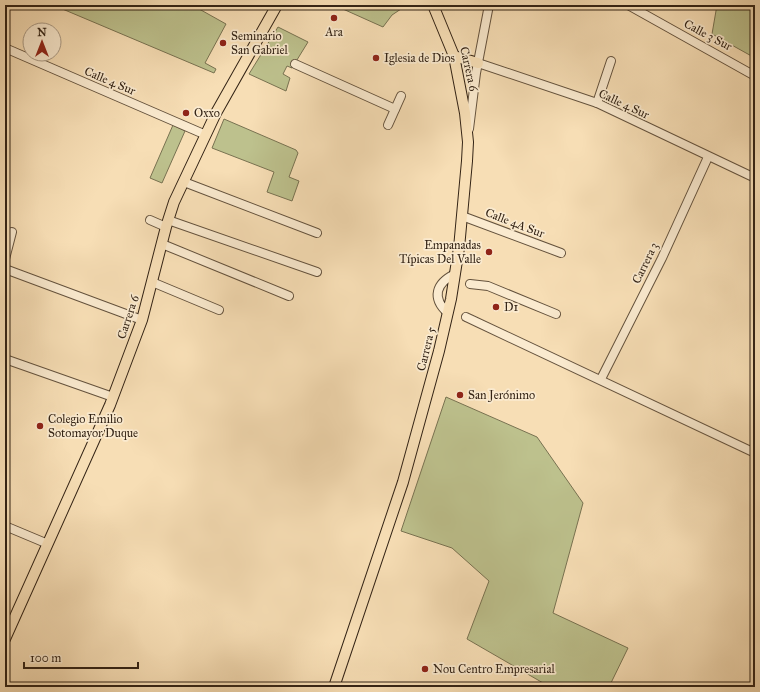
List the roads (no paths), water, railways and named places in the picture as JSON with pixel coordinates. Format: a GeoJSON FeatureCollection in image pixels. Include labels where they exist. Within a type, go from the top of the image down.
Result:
{"type":"FeatureCollection","features":[{"type":"Feature","properties":{"kind":"main road","name":"Carrera 6"},"geometry":{"type":"LineString","coordinates":[[5,638],[113,397],[142,320],[167,223],[184,182],[206,135],[277,5]]}},
{"type":"Feature","properties":{"kind":"main road","name":"Carrera 6"},"geometry":{"type":"LineString","coordinates":[[433,5],[454,56],[461,84],[468,142]]}},
{"type":"Feature","properties":{"kind":"main road"},"geometry":{"type":"LineString","coordinates":[[454,56],[478,63]]}},
{"type":"Feature","properties":{"kind":"main road","name":"Carrera 5"},"geometry":{"type":"LineString","coordinates":[[334,687],[403,482],[440,351],[455,274],[462,216],[468,142]]}},
{"type":"Feature","properties":{"kind":"street","name":"Carrera 5"},"geometry":{"type":"LineString","coordinates":[[468,142],[478,63],[489,5]]}},
{"type":"Feature","properties":{"kind":"street","name":"Calle 3 Sur"},"geometry":{"type":"LineString","coordinates":[[628,5],[755,76]]}},
{"type":"Feature","properties":{"kind":"street","name":"Calle 4 Sur"},"geometry":{"type":"LineString","coordinates":[[5,48],[206,135]]}},
{"type":"Feature","properties":{"kind":"street"},"geometry":{"type":"LineString","coordinates":[[597,103],[611,61]]}},
{"type":"Feature","properties":{"kind":"street","name":"Calle 4 Sur"},"geometry":{"type":"LineString","coordinates":[[478,63],[597,103],[755,178]]}},
{"type":"Feature","properties":{"kind":"street"},"geometry":{"type":"LineString","coordinates":[[295,64],[395,109]]}},
{"type":"Feature","properties":{"kind":"street"},"geometry":{"type":"LineString","coordinates":[[388,125],[401,96]]}},
{"type":"Feature","properties":{"kind":"street","name":"Carrera 3"},"geometry":{"type":"LineString","coordinates":[[601,379],[662,258],[708,157]]}},
{"type":"Feature","properties":{"kind":"street"},"geometry":{"type":"LineString","coordinates":[[184,182],[317,234]]}},
{"type":"Feature","properties":{"kind":"street","name":"Calle 4A Sur"},"geometry":{"type":"LineString","coordinates":[[462,216],[561,253]]}},
{"type":"Feature","properties":{"kind":"street"},"geometry":{"type":"LineString","coordinates":[[150,220],[167,223],[317,272]]}},
{"type":"Feature","properties":{"kind":"street"},"geometry":{"type":"LineString","coordinates":[[5,259],[12,232]]}},
{"type":"Feature","properties":{"kind":"street"},"geometry":{"type":"LineString","coordinates":[[162,244],[289,296]]}},
{"type":"Feature","properties":{"kind":"street"},"geometry":{"type":"LineString","coordinates":[[5,269],[142,320]]}},
{"type":"Feature","properties":{"kind":"street"},"geometry":{"type":"LineString","coordinates":[[152,282],[219,310]]}},
{"type":"Feature","properties":{"kind":"street"},"geometry":{"type":"LineString","coordinates":[[470,284],[488,286],[556,314]]}},
{"type":"Feature","properties":{"kind":"street"},"geometry":{"type":"LineString","coordinates":[[466,316],[755,453]]}},
{"type":"Feature","properties":{"kind":"street"},"geometry":{"type":"LineString","coordinates":[[5,359],[113,397]]}},
{"type":"Feature","properties":{"kind":"street"},"geometry":{"type":"LineString","coordinates":[[5,526],[48,544]]}},
{"type":"Feature","properties":{"kind":"place","name":"Ara"},"geometry":{"type":"Point","coordinates":[334,18]}},
{"type":"Feature","properties":{"kind":"place","name":"Seminario San Gabriel"},"geometry":{"type":"Point","coordinates":[223,43]}},
{"type":"Feature","properties":{"kind":"place","name":"Iglesia de Dios"},"geometry":{"type":"Point","coordinates":[376,58]}},
{"type":"Feature","properties":{"kind":"place","name":"Oxxo"},"geometry":{"type":"Point","coordinates":[186,113]}},
{"type":"Feature","properties":{"kind":"place","name":"Empanadas Típicas Del Valle"},"geometry":{"type":"Point","coordinates":[489,252]}},
{"type":"Feature","properties":{"kind":"place","name":"D1"},"geometry":{"type":"Point","coordinates":[496,307]}},
{"type":"Feature","properties":{"kind":"place","name":"San Jerónimo"},"geometry":{"type":"Point","coordinates":[460,395]}},
{"type":"Feature","properties":{"kind":"place","name":"Colegio Emilio Sotomayor Duque"},"geometry":{"type":"Point","coordinates":[40,426]}},
{"type":"Feature","properties":{"kind":"place","name":"Nou Centro Empresarial"},"geometry":{"type":"Point","coordinates":[425,669]}}]}
